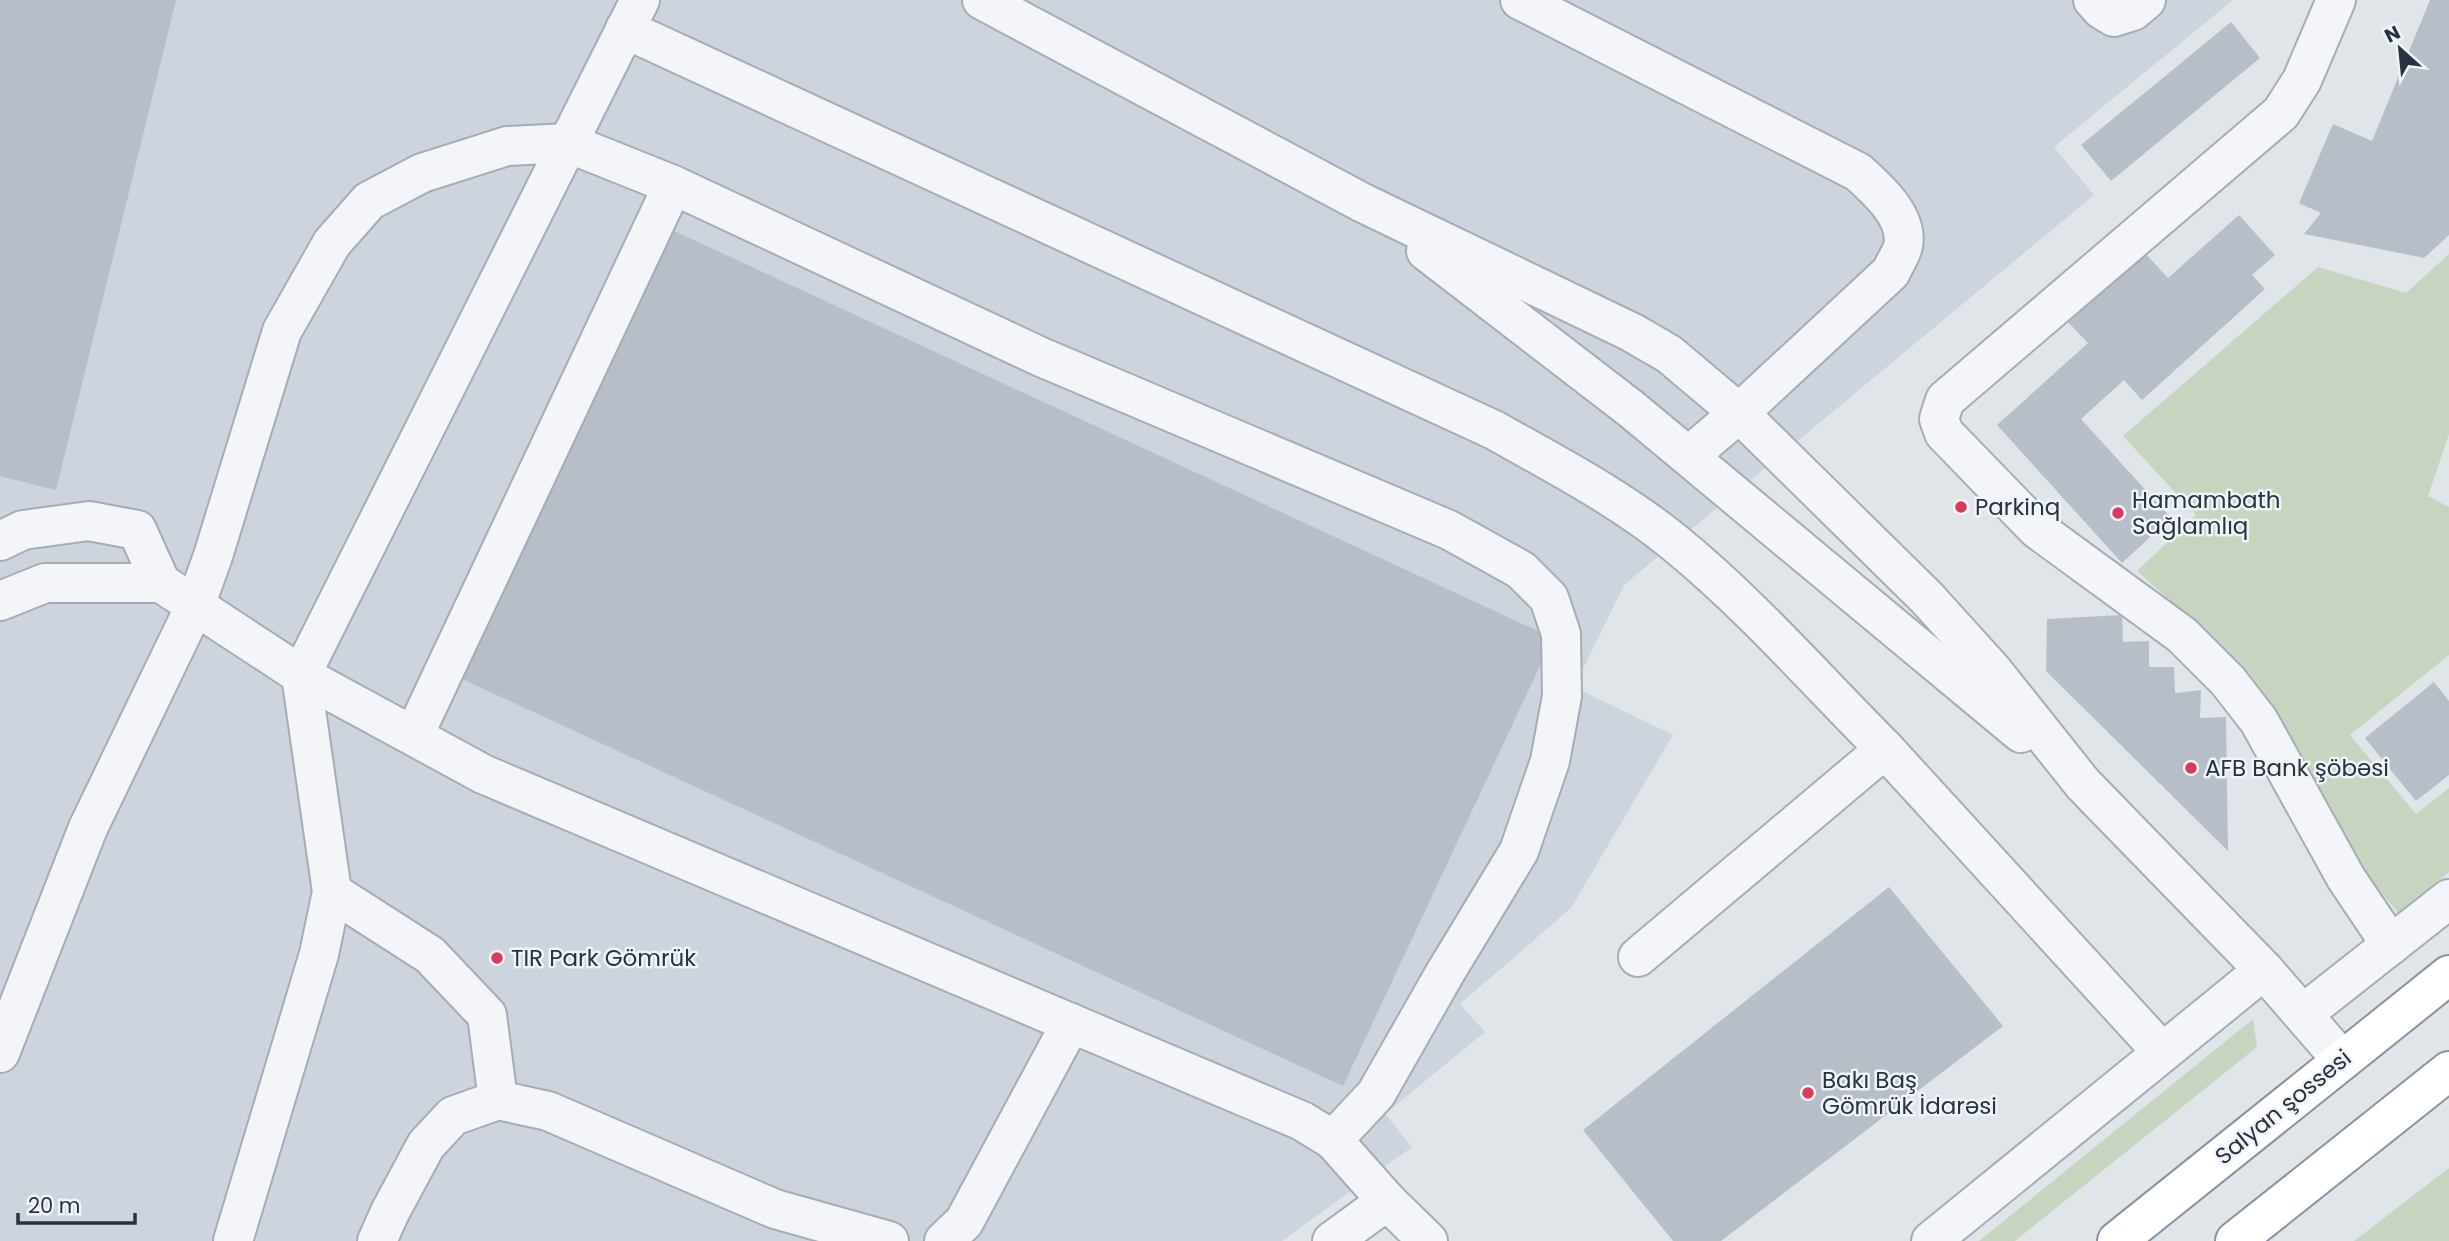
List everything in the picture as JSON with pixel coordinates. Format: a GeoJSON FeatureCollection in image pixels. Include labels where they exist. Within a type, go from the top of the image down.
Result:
{"type":"FeatureCollection","features":[{"type":"Feature","properties":{"kind":"highway","name":"Salyan şossesi"},"geometry":{"type":"LineString","coordinates":[[2117,1241],[2449,975]]}},
{"type":"Feature","properties":{"kind":"highway"},"geometry":{"type":"LineString","coordinates":[[2235,1241],[2449,1072]]}},
{"type":"Feature","properties":{"kind":"lane"},"geometry":{"type":"LineString","coordinates":[[982,0],[1363,203],[1631,332],[1669,354],[1739,413],[1927,598],[1993,671],[2083,785]]}},
{"type":"Feature","properties":{"kind":"lane"},"geometry":{"type":"LineString","coordinates":[[1520,0],[1858,172],[1880,192],[1900,223],[1903,246],[1891,272],[1689,456]]}},
{"type":"Feature","properties":{"kind":"lane"},"geometry":{"type":"LineString","coordinates":[[2093,0],[2114,17],[2133,11],[2146,0]]}},
{"type":"Feature","properties":{"kind":"lane"},"geometry":{"type":"LineString","coordinates":[[2336,0],[2302,80],[2281,113],[1945,400],[1939,419],[1944,433],[2037,529],[2182,635],[2228,681],[2259,720],[2346,878],[2391,945]]}},
{"type":"Feature","properties":{"kind":"lane"},"geometry":{"type":"LineString","coordinates":[[233,1241],[319,954],[332,891],[301,676],[632,15],[1494,430],[1599,488],[1675,543],[1746,608],[1885,749],[2162,1052]]}},
{"type":"Feature","properties":{"kind":"lane"},"geometry":{"type":"LineString","coordinates":[[0,1053],[88,828],[195,606],[282,331],[332,243],[369,201],[422,173],[507,146],[568,143],[673,186],[1041,357],[1449,530],[1521,570],[1549,597],[1560,634],[1562,696],[1550,761],[1519,851],[1376,1094],[1333,1140]]}},
{"type":"Feature","properties":{"kind":"lane"},"geometry":{"type":"LineString","coordinates":[[414,735],[673,186]]}},
{"type":"Feature","properties":{"kind":"lane"},"geometry":{"type":"LineString","coordinates":[[1363,203],[1689,456],[2083,785],[2264,970],[2342,1060]]}},
{"type":"Feature","properties":{"kind":"lane"},"geometry":{"type":"LineString","coordinates":[[0,541],[23,530],[89,521],[137,530],[161,583],[301,676],[483,774],[1302,1122],[1333,1140],[1387,1201],[1428,1241]]}},
{"type":"Feature","properties":{"kind":"lane"},"geometry":{"type":"LineString","coordinates":[[0,601],[45,583],[161,583]]}},
{"type":"Feature","properties":{"kind":"lane"},"geometry":{"type":"LineString","coordinates":[[1638,957],[1885,749]]}},
{"type":"Feature","properties":{"kind":"lane"},"geometry":{"type":"LineString","coordinates":[[332,891],[430,955],[486,1015],[498,1100]]}},
{"type":"Feature","properties":{"kind":"lane"},"geometry":{"type":"LineString","coordinates":[[2303,1014],[2449,900]]}},
{"type":"Feature","properties":{"kind":"lane"},"geometry":{"type":"LineString","coordinates":[[1931,1241],[2264,970]]}},
{"type":"Feature","properties":{"kind":"lane"},"geometry":{"type":"LineString","coordinates":[[944,1241],[964,1222],[1071,1023]]}},
{"type":"Feature","properties":{"kind":"lane"},"geometry":{"type":"LineString","coordinates":[[377,1241],[426,1145],[453,1116],[498,1100],[548,1111],[775,1209],[888,1241]]}},
{"type":"Feature","properties":{"kind":"lane"},"geometry":{"type":"LineString","coordinates":[[1332,1241],[1387,1201]]}},
{"type":"Feature","properties":{"kind":"shaded area"},"geometry":{"type":"Polygon","coordinates":[[[0,0],[2233,0],[2054,147],[2094,195],[1624,585],[1574,687],[1673,735],[1571,908],[1460,1004],[1485,1032],[1385,1114],[1412,1147],[1282,1241],[0,1241],[0,0]]]}},
{"type":"Feature","properties":{"kind":"green space"},"geometry":{"type":"Polygon","coordinates":[[[2449,254],[2449,434],[2428,496],[2449,507],[2449,655],[2350,735],[2416,814],[2449,788],[2449,872],[2399,914],[2355,860],[2312,777],[2269,706],[2224,649],[2137,571],[2196,515],[2123,436],[2318,267],[2406,293],[2449,254]]]}},
{"type":"Feature","properties":{"kind":"green space"},"geometry":{"type":"Polygon","coordinates":[[[2253,1019],[2257,1047],[2015,1241],[1979,1241],[2253,1019]]]}},
{"type":"Feature","properties":{"kind":"green space"},"geometry":{"type":"Polygon","coordinates":[[[2449,1168],[2449,1241],[2354,1241],[2449,1168]]]}},
{"type":"Feature","properties":{"kind":"building"},"geometry":{"type":"Polygon","coordinates":[[[0,0],[176,0],[56,490],[0,476],[0,0]]]}},
{"type":"Feature","properties":{"kind":"building"},"geometry":{"type":"Polygon","coordinates":[[[2430,0],[2449,0],[2449,235],[2424,258],[2304,234],[2321,213],[2299,203],[2333,124],[2372,141],[2430,0]]]}},
{"type":"Feature","properties":{"kind":"building"},"geometry":{"type":"Polygon","coordinates":[[[2231,22],[2260,58],[2111,181],[2081,145],[2231,22]]]}},
{"type":"Feature","properties":{"kind":"building"},"geometry":{"type":"Polygon","coordinates":[[[2239,215],[2275,255],[2252,275],[2265,289],[2142,400],[2124,380],[2081,419],[2171,518],[2122,563],[1997,425],[2088,343],[2067,321],[2144,252],[2168,278],[2239,215]]]}},
{"type":"Feature","properties":{"kind":"building"},"geometry":{"type":"Polygon","coordinates":[[[672,230],[1553,638],[1343,1086],[462,679],[672,230]]]}},
{"type":"Feature","properties":{"kind":"building"},"geometry":{"type":"Polygon","coordinates":[[[2122,615],[2123,642],[2149,641],[2149,667],[2174,667],[2175,693],[2201,690],[2200,718],[2226,717],[2228,851],[2046,671],[2047,619],[2122,615]]]}},
{"type":"Feature","properties":{"kind":"building"},"geometry":{"type":"Polygon","coordinates":[[[2434,682],[2449,701],[2449,775],[2416,801],[2365,738],[2434,682]]]}},
{"type":"Feature","properties":{"kind":"building"},"geometry":{"type":"Polygon","coordinates":[[[1889,887],[2003,1026],[1721,1241],[1673,1241],[1583,1130],[1889,887]]]}},
{"type":"Feature","properties":{"kind":"place","name":"Parkinq"},"geometry":{"type":"Point","coordinates":[1961,507]}},
{"type":"Feature","properties":{"kind":"place","name":"Hamambath Sağlamlıq"},"geometry":{"type":"Point","coordinates":[2118,513]}},
{"type":"Feature","properties":{"kind":"place","name":"AFB Bank şöbəsi"},"geometry":{"type":"Point","coordinates":[2191,768]}},
{"type":"Feature","properties":{"kind":"place","name":"TIR Park Gömrük"},"geometry":{"type":"Point","coordinates":[497,958]}},
{"type":"Feature","properties":{"kind":"place","name":"Bakı Baş Gömrük İdarəsi"},"geometry":{"type":"Point","coordinates":[1808,1093]}}]}
